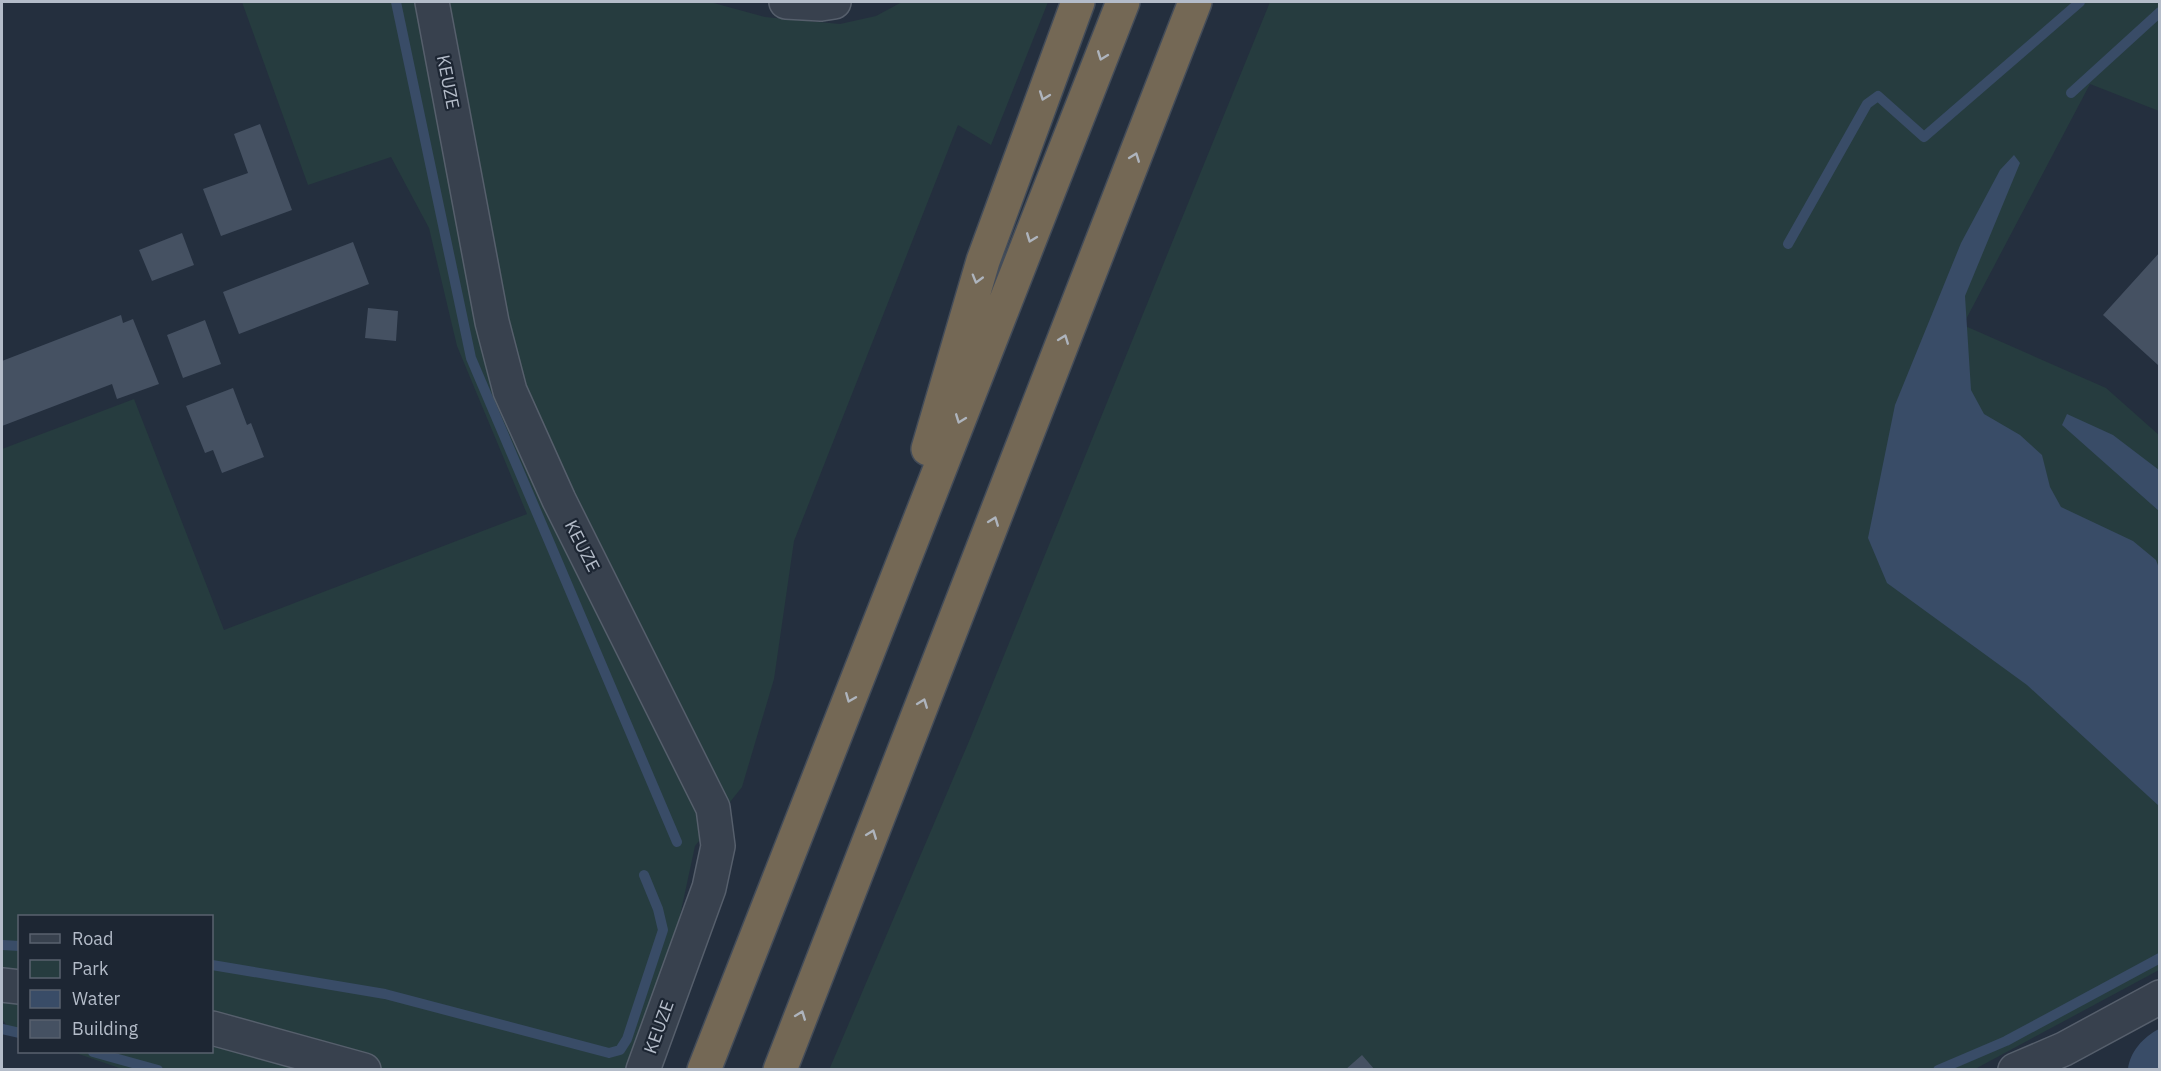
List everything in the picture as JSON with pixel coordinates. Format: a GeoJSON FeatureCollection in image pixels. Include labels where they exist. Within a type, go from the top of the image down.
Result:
{"type":"FeatureCollection","features":[{"type":"Feature","properties":{"kind":"highway"},"geometry":{"type":"LineString","coordinates":[[869,652],[982,261],[1078,2]]}},
{"type":"Feature","properties":{"kind":"highway"},"geometry":{"type":"LineString","coordinates":[[704,1070],[1124,2]]}},
{"type":"Feature","properties":{"kind":"highway"},"geometry":{"type":"LineString","coordinates":[[780,1070],[1195,2]]}},
{"type":"Feature","properties":{"kind":"street","name":"KEUZE"},"geometry":{"type":"LineString","coordinates":[[432,2],[492,322],[510,391],[559,500],[714,808],[718,846],[710,888],[643,1070]]}},
{"type":"Feature","properties":{"kind":"street"},"geometry":{"type":"LineString","coordinates":[[786,2],[820,4],[834,2]]}},
{"type":"Feature","properties":{"kind":"street"},"geometry":{"type":"LineString","coordinates":[[2,985],[18,987]]}},
{"type":"Feature","properties":{"kind":"street"},"geometry":{"type":"LineString","coordinates":[[2015,1070],[2071,1059],[2160,997]]}},
{"type":"Feature","properties":{"kind":"street"},"geometry":{"type":"LineString","coordinates":[[213,1028],[364,1070]]}},
{"type":"Feature","properties":{"kind":"green space"},"geometry":{"type":"Polygon","coordinates":[[[242,2],[710,2],[765,17],[840,24],[876,16],[902,2],[1048,2],[991,145],[958,125],[794,541],[774,679],[742,787],[695,846],[670,962],[628,1069],[125,1070],[76,1053],[213,1053],[213,915],[18,915],[18,1034],[11,1031],[2,1019],[2,449],[134,399],[224,630],[527,514],[457,346],[429,228],[391,157],[308,185],[242,2]]]}},
{"type":"Feature","properties":{"kind":"green space"},"geometry":{"type":"Polygon","coordinates":[[[1270,2],[2159,2],[2159,111],[2090,84],[1963,325],[2106,388],[2159,435],[2159,970],[1975,1069],[829,1070],[970,739],[1270,2]]]}},
{"type":"Feature","properties":{"kind":"water"},"geometry":{"type":"Polygon","coordinates":[[[2014,155],[2020,163],[1965,296],[1971,390],[1984,414],[2020,435],[2042,455],[2050,487],[2061,507],[2133,541],[2156,560],[2159,568],[2159,806],[2027,685],[1887,583],[1868,538],[1895,405],[1961,243],[2000,170],[2014,155]]]}},
{"type":"Feature","properties":{"kind":"water"},"geometry":{"type":"Polygon","coordinates":[[[2067,414],[2113,435],[2159,470],[2159,511],[2062,425],[2067,414]]]}},
{"type":"Feature","properties":{"kind":"water"},"geometry":{"type":"Polygon","coordinates":[[[2159,1029],[2159,1069],[2128,1069],[2131,1057],[2138,1046],[2159,1029]]]}},
{"type":"Feature","properties":{"kind":"building"},"geometry":{"type":"Polygon","coordinates":[[[260,124],[292,210],[221,236],[203,189],[248,173],[234,134],[260,124]]]}},
{"type":"Feature","properties":{"kind":"building"},"geometry":{"type":"Polygon","coordinates":[[[182,233],[194,265],[152,281],[139,250],[182,233]]]}},
{"type":"Feature","properties":{"kind":"building"},"geometry":{"type":"Polygon","coordinates":[[[353,242],[369,284],[239,334],[223,292],[353,242]]]}},
{"type":"Feature","properties":{"kind":"building"},"geometry":{"type":"Polygon","coordinates":[[[2160,252],[2160,363],[2158,365],[2103,315],[2160,252]]]}},
{"type":"Feature","properties":{"kind":"building"},"geometry":{"type":"Polygon","coordinates":[[[368,308],[398,311],[396,341],[365,338],[368,308]]]}},
{"type":"Feature","properties":{"kind":"building"},"geometry":{"type":"Polygon","coordinates":[[[121,315],[123,323],[133,319],[159,384],[117,399],[112,384],[2,426],[2,361],[121,315]]]}},
{"type":"Feature","properties":{"kind":"building"},"geometry":{"type":"Polygon","coordinates":[[[205,320],[221,364],[183,378],[167,335],[205,320]]]}},
{"type":"Feature","properties":{"kind":"building"},"geometry":{"type":"Polygon","coordinates":[[[233,388],[247,425],[251,423],[264,457],[222,473],[213,450],[205,453],[186,406],[233,388]]]}},
{"type":"Feature","properties":{"kind":"building"},"geometry":{"type":"Polygon","coordinates":[[[1362,1055],[1375,1070],[1345,1070],[1362,1055]]]}},
{"type":"Feature","properties":{"kind":"waterway"},"geometry":{"type":"LineString","coordinates":[[396,2],[471,358],[677,842]]}},
{"type":"Feature","properties":{"kind":"waterway"},"geometry":{"type":"LineString","coordinates":[[1788,244],[1867,104],[1878,96],[1924,137],[2080,2]]}},
{"type":"Feature","properties":{"kind":"waterway"},"geometry":{"type":"LineString","coordinates":[[2071,93],[2160,12]]}},
{"type":"Feature","properties":{"kind":"waterway"},"geometry":{"type":"LineString","coordinates":[[213,965],[385,994],[609,1053],[620,1050],[627,1039],[663,930],[658,909],[644,875]]}},
{"type":"Feature","properties":{"kind":"waterway"},"geometry":{"type":"LineString","coordinates":[[2,945],[18,946]]}},
{"type":"Feature","properties":{"kind":"waterway"},"geometry":{"type":"LineString","coordinates":[[1938,1070],[2006,1041],[2160,958]]}},
{"type":"Feature","properties":{"kind":"waterway"},"geometry":{"type":"LineString","coordinates":[[2,1029],[18,1033]]}},
{"type":"Feature","properties":{"kind":"waterway"},"geometry":{"type":"LineString","coordinates":[[97,1053],[158,1070]]}}]}
